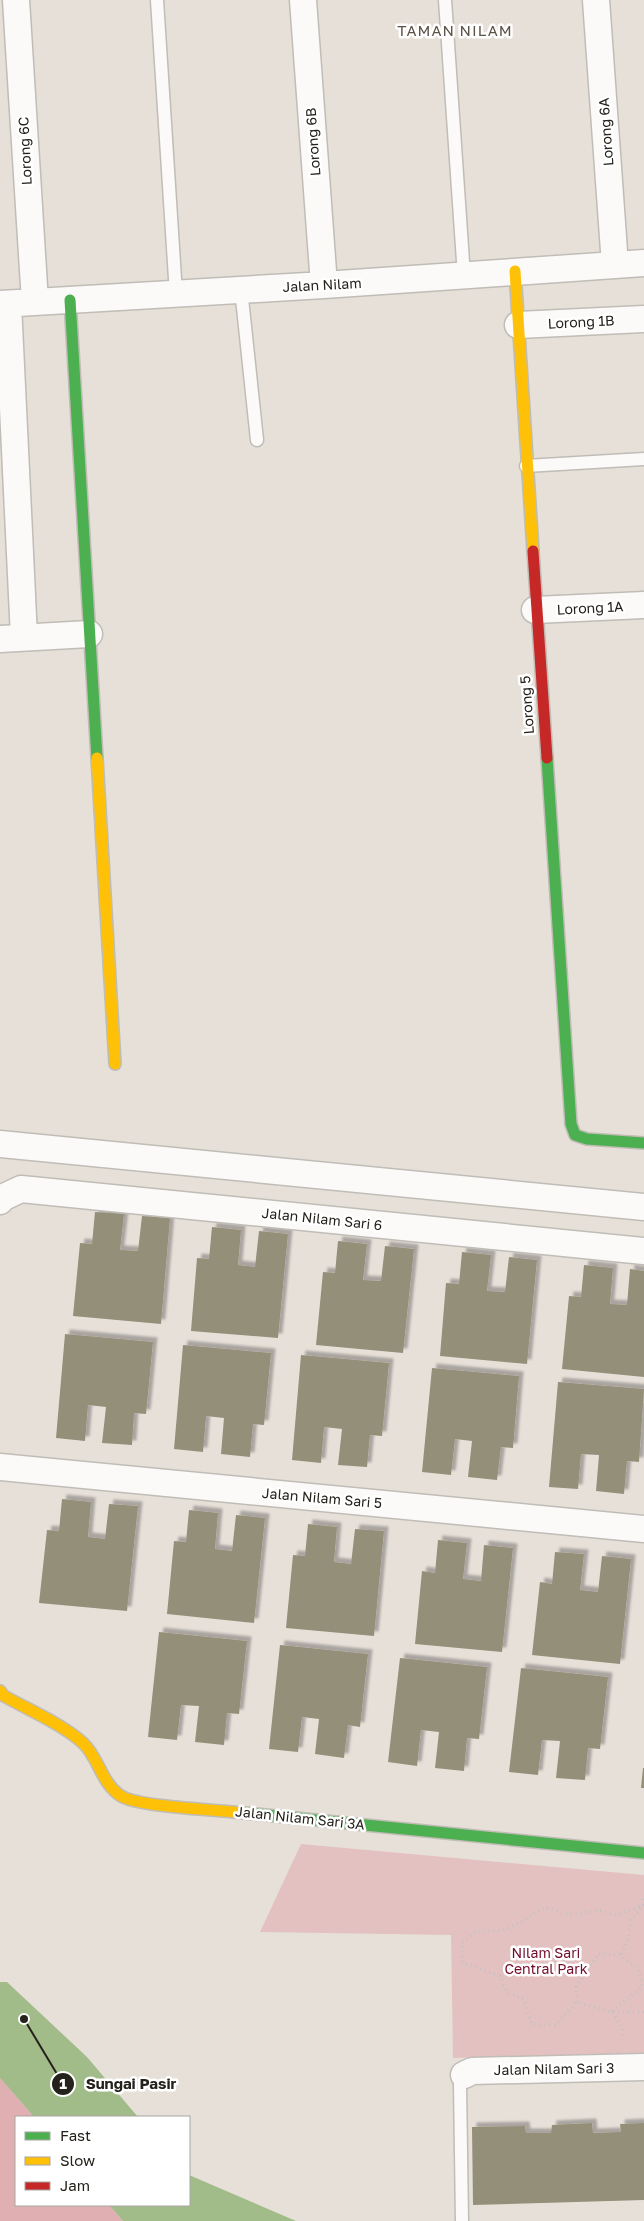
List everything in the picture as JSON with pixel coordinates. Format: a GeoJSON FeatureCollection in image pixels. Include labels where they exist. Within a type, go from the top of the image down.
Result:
{"type":"FeatureCollection","features":[{"type":"Feature","properties":{"kind":"street","name":"Lorong 6C"},"geometry":{"type":"LineString","coordinates":[[16,0],[34,302]]}},
{"type":"Feature","properties":{"kind":"street","name":"Lorong 6B"},"geometry":{"type":"LineString","coordinates":[[303,0],[324,285]]}},
{"type":"Feature","properties":{"kind":"street","name":"Lorong 6A"},"geometry":{"type":"LineString","coordinates":[[596,0],[615,265]]}},
{"type":"Feature","properties":{"kind":"street","name":"Jalan Nilam"},"geometry":{"type":"LineString","coordinates":[[4,304],[464,276],[644,262]]}},
{"type":"Feature","properties":{"kind":"street","name":"Lorong 5"},"geometry":{"type":"LineString","coordinates":[[515,271],[535,610],[571,1124],[575,1135],[588,1139],[644,1143]]}},
{"type":"Feature","properties":{"kind":"street"},"geometry":{"type":"LineString","coordinates":[[70,300],[115,1064]]}},
{"type":"Feature","properties":{"kind":"street"},"geometry":{"type":"LineString","coordinates":[[4,304],[12,638],[89,634]]}},
{"type":"Feature","properties":{"kind":"street","name":"Lorong 1B"},"geometry":{"type":"LineString","coordinates":[[518,325],[644,319]]}},
{"type":"Feature","properties":{"kind":"street","name":"Lorong 1A"},"geometry":{"type":"LineString","coordinates":[[535,610],[644,605]]}},
{"type":"Feature","properties":{"kind":"street"},"geometry":{"type":"LineString","coordinates":[[0,1144],[644,1207]]}},
{"type":"Feature","properties":{"kind":"street","name":"Jalan Nilam Sari 6"},"geometry":{"type":"LineString","coordinates":[[1,1199],[21,1189],[644,1251]]}},
{"type":"Feature","properties":{"kind":"street","name":"Jalan Nilam Sari 5"},"geometry":{"type":"LineString","coordinates":[[0,1468],[644,1529]]}},
{"type":"Feature","properties":{"kind":"street","name":"Jalan Nilam Sari 3A"},"geometry":{"type":"LineString","coordinates":[[0,1691],[4,1696],[69,1733],[84,1744],[107,1783],[121,1796],[139,1802],[644,1853]]}},
{"type":"Feature","properties":{"kind":"street","name":"Jalan Nilam Sari 3"},"geometry":{"type":"LineString","coordinates":[[464,2075],[472,2071],[644,2067]]}},
{"type":"Feature","properties":{"kind":"lane"},"geometry":{"type":"LineString","coordinates":[[157,0],[176,294]]}},
{"type":"Feature","properties":{"kind":"lane"},"geometry":{"type":"LineString","coordinates":[[445,0],[464,276]]}},
{"type":"Feature","properties":{"kind":"lane"},"geometry":{"type":"LineString","coordinates":[[241,289],[257,440]]}},
{"type":"Feature","properties":{"kind":"lane"},"geometry":{"type":"LineString","coordinates":[[526,466],[644,459]]}},
{"type":"Feature","properties":{"kind":"lane"},"geometry":{"type":"LineString","coordinates":[[462,2221],[460,2084],[464,2075]]}},
{"type":"Feature","properties":{"kind":"path"},"geometry":{"type":"LineString","coordinates":[[621,1955],[628,1938],[630,1920],[643,1905],[644,1896]]}},
{"type":"Feature","properties":{"kind":"path"},"geometry":{"type":"LineString","coordinates":[[612,2012],[642,1987],[640,1972],[621,1955],[598,1954],[576,1987],[577,2002],[555,2025],[532,2024],[523,1999],[506,1991],[500,1976],[463,1963],[462,1943],[476,1931],[502,1932],[546,1907],[570,1916],[599,1910],[614,1915],[643,1905]]}},
{"type":"Feature","properties":{"kind":"path"},"geometry":{"type":"LineString","coordinates":[[500,1976],[508,1962],[526,1949],[546,1957],[564,1956],[585,1974]]}},
{"type":"Feature","properties":{"kind":"path"},"geometry":{"type":"LineString","coordinates":[[577,2002],[612,2012],[644,2012]]}},
{"type":"Feature","properties":{"kind":"green space","name":"Nilam Sari Central Park"},"geometry":{"type":"Polygon","coordinates":[[[301,1844],[644,1875],[644,2053],[453,2058],[451,1935],[260,1932],[301,1844]]]}},
{"type":"Feature","properties":{"kind":"shaded area"},"geometry":{"type":"Polygon","coordinates":[[[0,1982],[7,1982],[87,2057],[137,2116],[33,2116],[0,2078],[0,1982]]]}},
{"type":"Feature","properties":{"kind":"shaded area"},"geometry":{"type":"Polygon","coordinates":[[[0,2078],[33,2116],[15,2116],[15,2206],[110,2206],[123,2221],[0,2221],[0,2078]]]}},
{"type":"Feature","properties":{"kind":"shaded area"},"geometry":{"type":"Polygon","coordinates":[[[190,2175],[296,2221],[123,2221],[110,2206],[190,2206],[190,2175]]]}},
{"type":"Feature","properties":{"kind":"building"},"geometry":{"type":"Polygon","coordinates":[[[95,1212],[124,1214],[120,1250],[138,1251],[142,1216],[170,1218],[161,1324],[73,1316],[80,1243],[92,1244],[95,1212]]]}},
{"type":"Feature","properties":{"kind":"building"},"geometry":{"type":"Polygon","coordinates":[[[212,1227],[241,1230],[238,1265],[255,1267],[259,1231],[288,1234],[278,1338],[191,1331],[197,1258],[209,1259],[212,1227]]]}},
{"type":"Feature","properties":{"kind":"building"},"geometry":{"type":"Polygon","coordinates":[[[338,1241],[367,1244],[363,1280],[381,1281],[385,1246],[414,1249],[403,1353],[316,1345],[323,1272],[335,1273],[338,1241]]]}},
{"type":"Feature","properties":{"kind":"building"},"geometry":{"type":"Polygon","coordinates":[[[462,1252],[491,1255],[487,1291],[505,1292],[509,1257],[537,1260],[527,1364],[440,1356],[446,1283],[459,1284],[462,1252]]]}},
{"type":"Feature","properties":{"kind":"building"},"geometry":{"type":"Polygon","coordinates":[[[584,1265],[613,1268],[610,1304],[627,1305],[630,1269],[644,1271],[644,1377],[562,1369],[569,1296],[581,1297],[584,1265]]]}},
{"type":"Feature","properties":{"kind":"building"},"geometry":{"type":"Polygon","coordinates":[[[65,1334],[153,1342],[146,1414],[134,1413],[132,1445],[102,1443],[106,1407],[88,1405],[85,1441],[56,1438],[65,1334]]]}},
{"type":"Feature","properties":{"kind":"building"},"geometry":{"type":"Polygon","coordinates":[[[183,1345],[271,1353],[264,1425],[253,1424],[250,1457],[221,1454],[224,1418],[206,1416],[203,1452],[174,1449],[183,1345]]]}},
{"type":"Feature","properties":{"kind":"building"},"geometry":{"type":"Polygon","coordinates":[[[301,1355],[389,1363],[382,1436],[370,1435],[367,1467],[338,1465],[342,1429],[324,1427],[321,1463],[292,1460],[301,1355]]]}},
{"type":"Feature","properties":{"kind":"building"},"geometry":{"type":"Polygon","coordinates":[[[432,1368],[519,1376],[513,1448],[501,1447],[497,1480],[468,1477],[472,1441],[455,1439],[451,1475],[422,1472],[432,1368]]]}},
{"type":"Feature","properties":{"kind":"building"},"geometry":{"type":"Polygon","coordinates":[[[558,1382],[644,1389],[639,1462],[627,1461],[624,1494],[596,1491],[599,1455],[581,1454],[578,1489],[549,1487],[558,1382]]]}},
{"type":"Feature","properties":{"kind":"building"},"geometry":{"type":"Polygon","coordinates":[[[62,1499],[91,1502],[88,1537],[105,1539],[109,1504],[138,1506],[127,1611],[39,1603],[47,1530],[59,1531],[62,1499]]]}},
{"type":"Feature","properties":{"kind":"building"},"geometry":{"type":"Polygon","coordinates":[[[189,1510],[218,1513],[215,1549],[232,1551],[236,1515],[265,1518],[254,1623],[167,1614],[174,1541],[186,1542],[189,1510]]]}},
{"type":"Feature","properties":{"kind":"building"},"geometry":{"type":"Polygon","coordinates":[[[308,1524],[337,1527],[334,1562],[351,1564],[355,1529],[384,1531],[374,1636],[286,1628],[293,1555],[305,1556],[308,1524]]]}},
{"type":"Feature","properties":{"kind":"building"},"geometry":{"type":"Polygon","coordinates":[[[438,1540],[467,1543],[463,1579],[481,1581],[484,1545],[513,1548],[502,1652],[415,1644],[422,1571],[435,1573],[438,1540]]]}},
{"type":"Feature","properties":{"kind":"building"},"geometry":{"type":"Polygon","coordinates":[[[555,1552],[584,1554],[580,1590],[598,1592],[602,1556],[631,1559],[620,1664],[532,1655],[540,1582],[552,1584],[555,1552]]]}},
{"type":"Feature","properties":{"kind":"building"},"geometry":{"type":"Polygon","coordinates":[[[159,1632],[247,1641],[239,1714],[227,1713],[224,1745],[195,1742],[199,1706],[181,1705],[177,1740],[148,1737],[159,1632]]]}},
{"type":"Feature","properties":{"kind":"building"},"geometry":{"type":"Polygon","coordinates":[[[280,1645],[368,1654],[360,1727],[348,1725],[344,1758],[315,1754],[319,1719],[302,1717],[298,1752],[269,1749],[280,1645]]]}},
{"type":"Feature","properties":{"kind":"building"},"geometry":{"type":"Polygon","coordinates":[[[400,1658],[487,1667],[479,1739],[467,1738],[464,1771],[435,1768],[439,1732],[421,1730],[417,1766],[388,1762],[400,1658]]]}},
{"type":"Feature","properties":{"kind":"building"},"geometry":{"type":"Polygon","coordinates":[[[521,1668],[608,1677],[600,1749],[588,1748],[585,1780],[556,1778],[560,1741],[542,1740],[538,1775],[509,1772],[521,1668]]]}},
{"type":"Feature","properties":{"kind":"building"},"geometry":{"type":"Polygon","coordinates":[[[643,1768],[644,1788],[641,1788],[643,1768]]]}},
{"type":"Feature","properties":{"kind":"building"},"geometry":{"type":"Polygon","coordinates":[[[592,2123],[593,2133],[621,2132],[620,2124],[644,2123],[644,2200],[473,2205],[472,2127],[525,2126],[526,2133],[551,2133],[552,2125],[592,2123]]]}},
{"type":"Feature","properties":{"kind":"traffic: fast"},"geometry":{"type":"LineString","coordinates":[[70,300],[97,758]]}},
{"type":"Feature","properties":{"kind":"traffic: fast"},"geometry":{"type":"LineString","coordinates":[[547,758],[571,1124],[575,1135],[587,1139],[644,1143]]}},
{"type":"Feature","properties":{"kind":"traffic: fast"},"geometry":{"type":"LineString","coordinates":[[245,1813],[644,1853]]}},
{"type":"Feature","properties":{"kind":"traffic: slow"},"geometry":{"type":"LineString","coordinates":[[515,271],[533,551]]}},
{"type":"Feature","properties":{"kind":"traffic: slow"},"geometry":{"type":"LineString","coordinates":[[97,758],[115,1064]]}},
{"type":"Feature","properties":{"kind":"traffic: slow"},"geometry":{"type":"LineString","coordinates":[[0,1691],[4,1696],[75,1736],[93,1756],[114,1791],[121,1796],[144,1803],[245,1813]]}},
{"type":"Feature","properties":{"kind":"traffic: jam"},"geometry":{"type":"LineString","coordinates":[[533,551],[547,758]]}},
{"type":"Feature","properties":{"kind":"place","name":"Sungai Pasir"},"geometry":{"type":"Point","coordinates":[24,2019]}},
{"type":"Feature","properties":{"kind":"district","name":"TAMAN NILAM"},"geometry":{"type":"Point","coordinates":[455,31]}}]}
